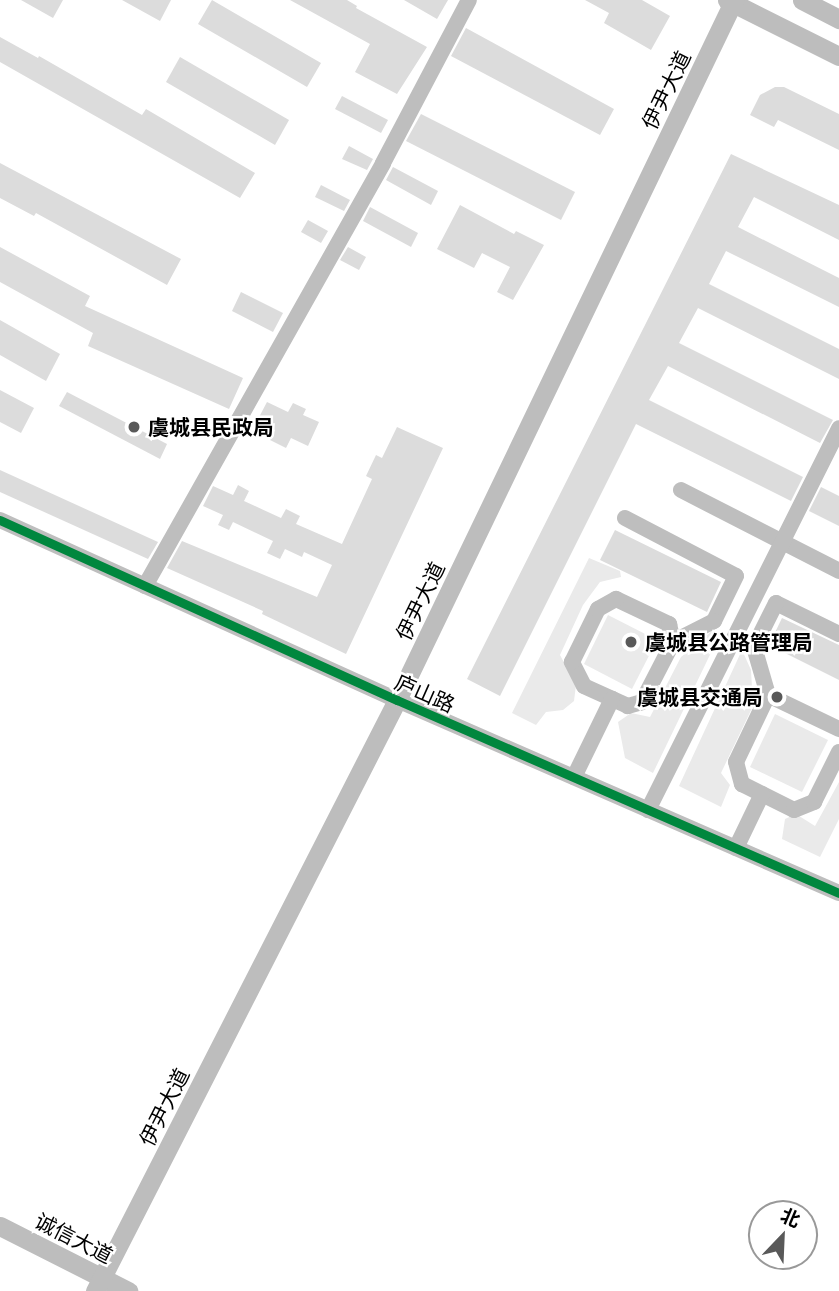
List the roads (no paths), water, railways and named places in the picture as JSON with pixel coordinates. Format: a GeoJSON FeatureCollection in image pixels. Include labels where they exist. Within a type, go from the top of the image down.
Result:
{"type":"FeatureCollection","features":[{"type":"Feature","properties":{"kind":"main road"},"geometry":{"type":"LineString","coordinates":[[802,0],[839,19]]}},
{"type":"Feature","properties":{"kind":"main road"},"geometry":{"type":"LineString","coordinates":[[731,1],[839,55]]}},
{"type":"Feature","properties":{"kind":"main road","name":"伊尹大道"},"geometry":{"type":"LineString","coordinates":[[99,1284],[397,700],[731,1]]}},
{"type":"Feature","properties":{"kind":"main road","name":"诚信大道"},"geometry":{"type":"LineString","coordinates":[[0,1226],[99,1284],[128,1291]]}},
{"type":"Feature","properties":{"kind":"street"},"geometry":{"type":"LineString","coordinates":[[145,586],[383,163],[469,0]]}},
{"type":"Feature","properties":{"kind":"street"},"geometry":{"type":"LineString","coordinates":[[648,810],[839,428]]}},
{"type":"Feature","properties":{"kind":"street"},"geometry":{"type":"LineString","coordinates":[[681,490],[839,571]]}},
{"type":"Feature","properties":{"kind":"street"},"geometry":{"type":"LineString","coordinates":[[625,519],[736,576],[714,621],[673,642],[642,702],[628,706],[584,686],[572,662],[598,609],[616,599],[669,624],[673,642]]}},
{"type":"Feature","properties":{"kind":"street","name":"庐山路"},"geometry":{"type":"LineString","coordinates":[[0,520],[397,700],[839,893]]}},
{"type":"Feature","properties":{"kind":"street"},"geometry":{"type":"LineString","coordinates":[[839,634],[776,603],[754,647],[768,695],[736,762],[742,784],[794,810],[814,802],[839,752]]}},
{"type":"Feature","properties":{"kind":"street"},"geometry":{"type":"LineString","coordinates":[[768,695],[839,729]]}},
{"type":"Feature","properties":{"kind":"street"},"geometry":{"type":"LineString","coordinates":[[574,777],[612,699]]}},
{"type":"Feature","properties":{"kind":"street"},"geometry":{"type":"LineString","coordinates":[[736,848],[762,794]]}},
{"type":"Feature","properties":{"kind":"place","name":"虞城县民政局"},"geometry":{"type":"Point","coordinates":[134,427]}},
{"type":"Feature","properties":{"kind":"place","name":"虞城县公路管理局"},"geometry":{"type":"Point","coordinates":[631,642]}},
{"type":"Feature","properties":{"kind":"place","name":"虞城县交通局"},"geometry":{"type":"Point","coordinates":[777,697]}}]}
